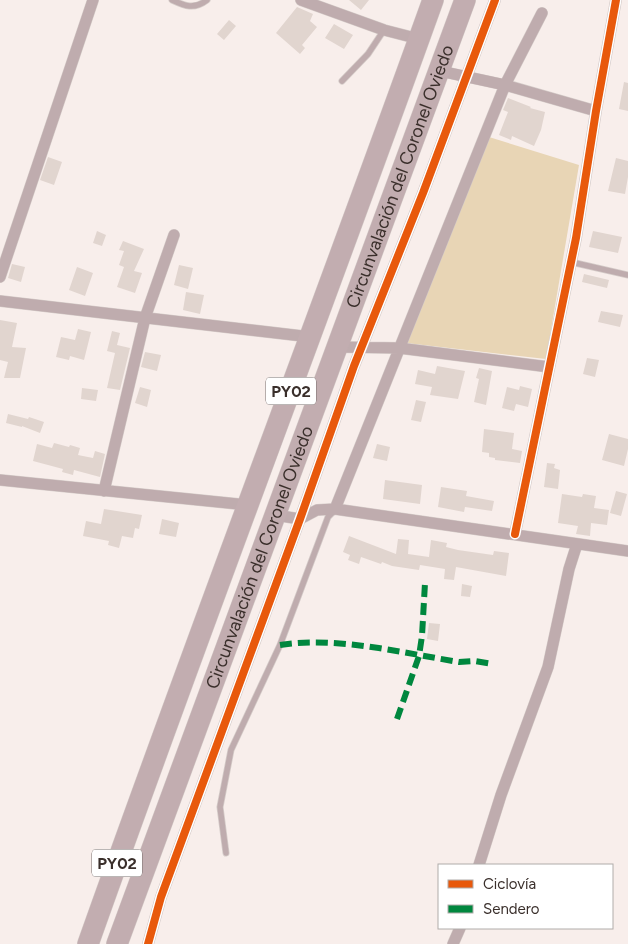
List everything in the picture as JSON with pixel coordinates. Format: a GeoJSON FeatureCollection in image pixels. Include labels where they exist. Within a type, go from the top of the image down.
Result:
{"type":"FeatureCollection","features":[{"type":"Feature","properties":{"kind":"highway","name":"Circunvalación del Coronel Oviedo"},"geometry":{"type":"LineString","coordinates":[[88,944],[433,0]]}},
{"type":"Feature","properties":{"kind":"highway","name":"Circunvalación del Coronel Oviedo"},"geometry":{"type":"LineString","coordinates":[[117,944],[465,0]]}},
{"type":"Feature","properties":{"kind":"street"},"geometry":{"type":"LineString","coordinates":[[0,277],[93,0]]}},
{"type":"Feature","properties":{"kind":"street"},"geometry":{"type":"LineString","coordinates":[[301,0],[384,30],[419,39]]}},
{"type":"Feature","properties":{"kind":"street"},"geometry":{"type":"LineString","coordinates":[[148,944],[161,896],[300,519],[354,366],[423,193],[495,0]]}},
{"type":"Feature","properties":{"kind":"street"},"geometry":{"type":"LineString","coordinates":[[515,534],[571,262],[616,0]]}},
{"type":"Feature","properties":{"kind":"street"},"geometry":{"type":"LineString","coordinates":[[335,509],[505,85],[542,13]]}},
{"type":"Feature","properties":{"kind":"street"},"geometry":{"type":"LineString","coordinates":[[440,71],[505,85],[596,111]]}},
{"type":"Feature","properties":{"kind":"street"},"geometry":{"type":"LineString","coordinates":[[104,491],[145,318],[174,235]]}},
{"type":"Feature","properties":{"kind":"street"},"geometry":{"type":"LineString","coordinates":[[0,301],[311,337]]}},
{"type":"Feature","properties":{"kind":"street"},"geometry":{"type":"LineString","coordinates":[[337,347],[400,348],[549,367]]}},
{"type":"Feature","properties":{"kind":"street"},"geometry":{"type":"LineString","coordinates":[[0,480],[248,505]]}},
{"type":"Feature","properties":{"kind":"street"},"geometry":{"type":"LineString","coordinates":[[275,515],[300,519],[317,510],[335,509],[628,551]]}},
{"type":"Feature","properties":{"kind":"street"},"geometry":{"type":"LineString","coordinates":[[479,864],[501,795],[548,667],[577,544]]}},
{"type":"Feature","properties":{"kind":"street"},"geometry":{"type":"LineString","coordinates":[[453,944],[460,929]]}},
{"type":"Feature","properties":{"kind":"lane"},"geometry":{"type":"LineString","coordinates":[[172,0],[185,6],[193,7],[201,5],[207,0]]}},
{"type":"Feature","properties":{"kind":"lane"},"geometry":{"type":"LineString","coordinates":[[342,81],[368,54],[384,30]]}},
{"type":"Feature","properties":{"kind":"lane"},"geometry":{"type":"LineString","coordinates":[[571,262],[628,275]]}},
{"type":"Feature","properties":{"kind":"lane"},"geometry":{"type":"LineString","coordinates":[[226,853],[220,807],[231,750],[280,645],[328,517],[335,509]]}},
{"type":"Feature","properties":{"kind":"shaded area"},"geometry":{"type":"Polygon","coordinates":[[[489,137],[579,165],[546,359],[406,343],[489,137]]]}},
{"type":"Feature","properties":{"kind":"building"},"geometry":{"type":"Polygon","coordinates":[[[349,0],[369,0],[361,10],[349,0]]]}},
{"type":"Feature","properties":{"kind":"building"},"geometry":{"type":"Polygon","coordinates":[[[297,7],[313,14],[310,21],[317,27],[302,45],[305,48],[300,54],[276,33],[297,7]]]}},
{"type":"Feature","properties":{"kind":"building"},"geometry":{"type":"Polygon","coordinates":[[[229,20],[236,26],[224,40],[217,34],[229,20]]]}},
{"type":"Feature","properties":{"kind":"building"},"geometry":{"type":"Polygon","coordinates":[[[334,24],[353,35],[344,49],[325,38],[334,24]]]}},
{"type":"Feature","properties":{"kind":"building"},"geometry":{"type":"Polygon","coordinates":[[[624,82],[628,83],[628,111],[619,109],[624,82]]]}},
{"type":"Feature","properties":{"kind":"building"},"geometry":{"type":"Polygon","coordinates":[[[508,98],[530,108],[545,112],[541,130],[534,146],[512,136],[511,140],[499,135],[508,112],[503,110],[508,98]]]}},
{"type":"Feature","properties":{"kind":"building"},"geometry":{"type":"Polygon","coordinates":[[[48,157],[62,162],[54,185],[40,180],[48,157]]]}},
{"type":"Feature","properties":{"kind":"building"},"geometry":{"type":"Polygon","coordinates":[[[616,158],[628,161],[625,194],[608,191],[616,158]]]}},
{"type":"Feature","properties":{"kind":"building"},"geometry":{"type":"Polygon","coordinates":[[[97,231],[106,235],[102,246],[93,243],[97,231]]]}},
{"type":"Feature","properties":{"kind":"building"},"geometry":{"type":"Polygon","coordinates":[[[593,231],[622,237],[618,253],[589,247],[593,231]]]}},
{"type":"Feature","properties":{"kind":"building"},"geometry":{"type":"Polygon","coordinates":[[[123,241],[144,249],[134,271],[142,273],[135,293],[117,287],[124,267],[119,265],[124,251],[119,250],[123,241]]]}},
{"type":"Feature","properties":{"kind":"building"},"geometry":{"type":"Polygon","coordinates":[[[12,264],[25,267],[21,282],[8,278],[12,264]]]}},
{"type":"Feature","properties":{"kind":"building"},"geometry":{"type":"Polygon","coordinates":[[[179,265],[193,268],[188,289],[174,285],[179,265]]]}},
{"type":"Feature","properties":{"kind":"building"},"geometry":{"type":"Polygon","coordinates":[[[77,267],[93,273],[85,296],[69,290],[77,267]]]}},
{"type":"Feature","properties":{"kind":"building"},"geometry":{"type":"Polygon","coordinates":[[[584,274],[609,280],[607,288],[582,282],[584,274]]]}},
{"type":"Feature","properties":{"kind":"building"},"geometry":{"type":"Polygon","coordinates":[[[186,292],[204,295],[200,314],[183,310],[186,292]]]}},
{"type":"Feature","properties":{"kind":"building"},"geometry":{"type":"Polygon","coordinates":[[[601,311],[623,315],[620,327],[598,322],[601,311]]]}},
{"type":"Feature","properties":{"kind":"building"},"geometry":{"type":"Polygon","coordinates":[[[0,320],[17,323],[12,347],[26,348],[20,378],[4,378],[8,362],[0,360],[0,320]]]}},
{"type":"Feature","properties":{"kind":"building"},"geometry":{"type":"Polygon","coordinates":[[[78,329],[91,332],[84,360],[70,356],[69,360],[56,357],[61,337],[75,340],[78,329]]]}},
{"type":"Feature","properties":{"kind":"building"},"geometry":{"type":"Polygon","coordinates":[[[112,331],[120,333],[117,345],[130,348],[120,390],[107,388],[115,353],[107,351],[112,331]]]}},
{"type":"Feature","properties":{"kind":"building"},"geometry":{"type":"Polygon","coordinates":[[[145,352],[161,355],[157,371],[141,367],[145,352]]]}},
{"type":"Feature","properties":{"kind":"building"},"geometry":{"type":"Polygon","coordinates":[[[587,358],[599,360],[595,377],[583,374],[587,358]]]}},
{"type":"Feature","properties":{"kind":"building"},"geometry":{"type":"Polygon","coordinates":[[[437,366],[465,371],[458,399],[430,395],[432,387],[415,384],[418,370],[435,374],[437,366]]]}},
{"type":"Feature","properties":{"kind":"building"},"geometry":{"type":"Polygon","coordinates":[[[479,368],[492,371],[486,405],[474,402],[479,379],[476,378],[479,368]]]}},
{"type":"Feature","properties":{"kind":"building"},"geometry":{"type":"Polygon","coordinates":[[[520,386],[532,389],[528,407],[516,404],[514,411],[502,408],[507,387],[519,390],[520,386]]]}},
{"type":"Feature","properties":{"kind":"building"},"geometry":{"type":"Polygon","coordinates":[[[140,387],[151,390],[147,407],[135,403],[140,387]]]}},
{"type":"Feature","properties":{"kind":"building"},"geometry":{"type":"Polygon","coordinates":[[[82,388],[98,390],[96,401],[81,399],[82,388]]]}},
{"type":"Feature","properties":{"kind":"building"},"geometry":{"type":"Polygon","coordinates":[[[416,400],[426,402],[421,422],[411,420],[416,400]]]}},
{"type":"Feature","properties":{"kind":"building"},"geometry":{"type":"Polygon","coordinates":[[[8,414],[28,419],[29,417],[44,422],[40,433],[22,426],[6,423],[8,414]]]}},
{"type":"Feature","properties":{"kind":"building"},"geometry":{"type":"Polygon","coordinates":[[[484,429],[514,433],[512,449],[522,451],[520,463],[495,460],[495,458],[489,457],[489,453],[482,452],[484,429]]]}},
{"type":"Feature","properties":{"kind":"building"},"geometry":{"type":"Polygon","coordinates":[[[609,434],[628,439],[624,466],[602,460],[609,434]]]}},
{"type":"Feature","properties":{"kind":"building"},"geometry":{"type":"Polygon","coordinates":[[[54,443],[80,448],[78,455],[93,458],[95,451],[105,454],[100,477],[74,470],[73,475],[62,472],[63,469],[33,461],[37,444],[52,448],[54,443]]]}},
{"type":"Feature","properties":{"kind":"building"},"geometry":{"type":"Polygon","coordinates":[[[377,444],[390,447],[387,461],[373,458],[377,444]]]}},
{"type":"Feature","properties":{"kind":"building"},"geometry":{"type":"Polygon","coordinates":[[[547,463],[555,464],[554,468],[560,470],[558,489],[544,487],[547,463]]]}},
{"type":"Feature","properties":{"kind":"building"},"geometry":{"type":"Polygon","coordinates":[[[385,480],[422,485],[420,504],[383,499],[385,480]]]}},
{"type":"Feature","properties":{"kind":"building"},"geometry":{"type":"Polygon","coordinates":[[[441,487],[467,491],[466,496],[494,501],[492,511],[465,507],[464,512],[438,507],[441,487]]]}},
{"type":"Feature","properties":{"kind":"building"},"geometry":{"type":"Polygon","coordinates":[[[616,491],[627,494],[621,516],[610,513],[616,491]]]}},
{"type":"Feature","properties":{"kind":"building"},"geometry":{"type":"Polygon","coordinates":[[[562,494],[582,497],[583,494],[596,496],[594,508],[609,510],[607,525],[591,523],[590,536],[576,534],[578,526],[558,523],[562,494]]]}},
{"type":"Feature","properties":{"kind":"building"},"geometry":{"type":"Polygon","coordinates":[[[104,509],[142,515],[139,529],[135,528],[133,538],[122,536],[119,548],[108,545],[109,541],[83,536],[86,521],[101,524],[104,509]]]}},
{"type":"Feature","properties":{"kind":"building"},"geometry":{"type":"Polygon","coordinates":[[[162,519],[179,523],[176,537],[159,534],[162,519]]]}},
{"type":"Feature","properties":{"kind":"building"},"geometry":{"type":"Polygon","coordinates":[[[349,536],[396,554],[398,539],[409,540],[408,554],[429,557],[431,540],[447,543],[446,547],[458,550],[493,555],[494,551],[509,553],[506,576],[456,567],[454,580],[444,579],[445,569],[420,565],[419,570],[392,566],[382,562],[381,564],[361,557],[359,564],[348,560],[350,555],[343,552],[349,536]]]}},
{"type":"Feature","properties":{"kind":"building"},"geometry":{"type":"Polygon","coordinates":[[[462,584],[472,586],[470,597],[461,596],[462,584]]]}},
{"type":"Feature","properties":{"kind":"building"},"geometry":{"type":"Polygon","coordinates":[[[429,623],[440,624],[438,641],[427,639],[429,623]]]}},
{"type":"Feature","properties":{"kind":"marked path"},"geometry":{"type":"LineString","coordinates":[[397,719],[419,656],[425,583]]}},
{"type":"Feature","properties":{"kind":"marked path"},"geometry":{"type":"LineString","coordinates":[[280,645],[301,643],[346,644],[459,662],[475,661],[493,664]]}},
{"type":"Feature","properties":{"kind":"cycle path"},"geometry":{"type":"LineString","coordinates":[[148,944],[161,897],[300,519],[354,366],[423,193],[495,0]]}},
{"type":"Feature","properties":{"kind":"cycle path"},"geometry":{"type":"LineString","coordinates":[[515,534],[576,238],[616,0]]}}]}
